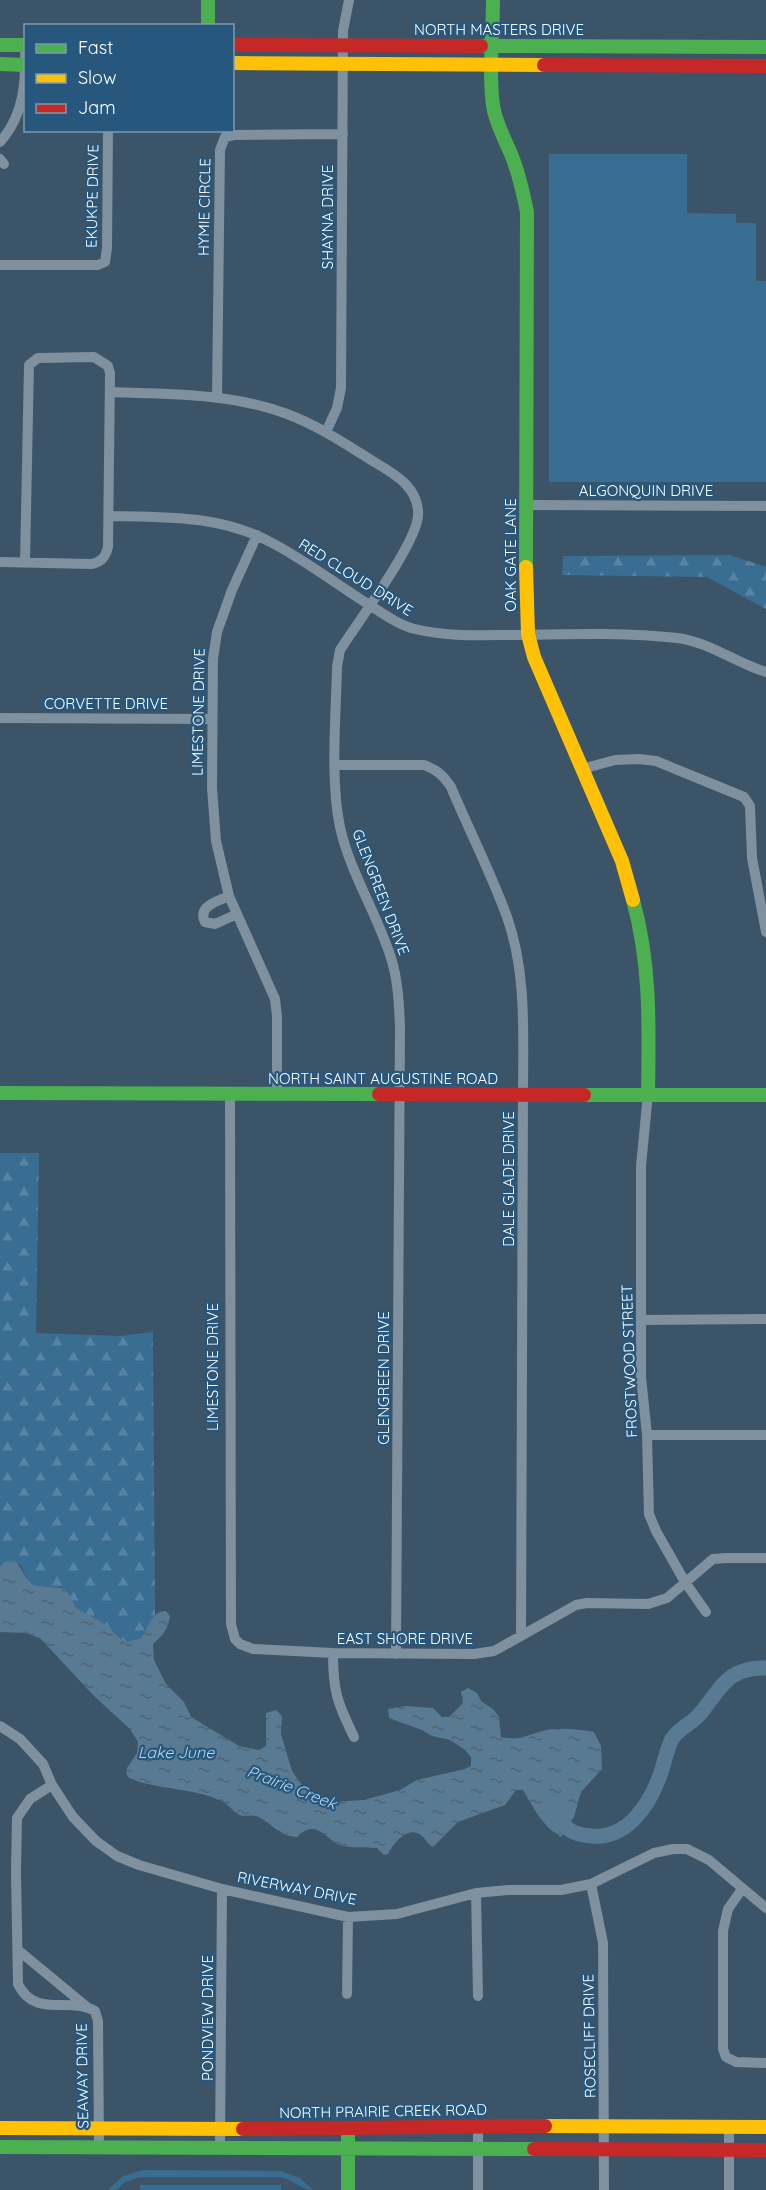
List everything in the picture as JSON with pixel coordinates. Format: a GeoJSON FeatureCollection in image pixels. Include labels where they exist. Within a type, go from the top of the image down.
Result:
{"type":"FeatureCollection","features":[{"type":"Feature","properties":{"kind":"main road"},"geometry":{"type":"LineString","coordinates":[[208,0],[208,24]]}},
{"type":"Feature","properties":{"kind":"main road","name":"OAK GATE LANE"},"geometry":{"type":"LineString","coordinates":[[494,0],[492,92],[496,120],[518,173],[527,212],[526,603],[528,634],[544,686],[622,861],[640,925],[646,959],[649,1009],[648,1094]]}},
{"type":"Feature","properties":{"kind":"main road"},"geometry":{"type":"LineString","coordinates":[[0,45],[24,45]]}},
{"type":"Feature","properties":{"kind":"main road","name":"NORTH MASTERS DRIVE"},"geometry":{"type":"LineString","coordinates":[[234,45],[766,47]]}},
{"type":"Feature","properties":{"kind":"main road"},"geometry":{"type":"LineString","coordinates":[[647,47],[647,65]]}},
{"type":"Feature","properties":{"kind":"main road"},"geometry":{"type":"LineString","coordinates":[[234,63],[766,66]]}},
{"type":"Feature","properties":{"kind":"main road"},"geometry":{"type":"LineString","coordinates":[[0,64],[24,64]]}},
{"type":"Feature","properties":{"kind":"main road","name":"NORTH SAINT AUGUSTINE ROAD"},"geometry":{"type":"LineString","coordinates":[[0,1093],[766,1095]]}},
{"type":"Feature","properties":{"kind":"main road","name":"NORTH PRAIRIE CREEK ROAD"},"geometry":{"type":"LineString","coordinates":[[0,2128],[766,2127]]}},
{"type":"Feature","properties":{"kind":"main road"},"geometry":{"type":"LineString","coordinates":[[348,2129],[348,2190]]}},
{"type":"Feature","properties":{"kind":"main road"},"geometry":{"type":"LineString","coordinates":[[0,2147],[766,2150]]}},
{"type":"Feature","properties":{"kind":"street","name":"SHAYNA DRIVE"},"geometry":{"type":"LineString","coordinates":[[326,432],[337,408],[341,388],[344,17],[349,0]]}},
{"type":"Feature","properties":{"kind":"street"},"geometry":{"type":"LineString","coordinates":[[0,142],[17,117],[24,89]]}},
{"type":"Feature","properties":{"kind":"street","name":"EKUKPE DRIVE"},"geometry":{"type":"LineString","coordinates":[[0,265],[98,265],[105,262],[108,132]]}},
{"type":"Feature","properties":{"kind":"street","name":"HYMIE CIRCLE"},"geometry":{"type":"LineString","coordinates":[[217,397],[220,150],[225,137],[343,134]]}},
{"type":"Feature","properties":{"kind":"street"},"geometry":{"type":"LineString","coordinates":[[0,562],[92,564],[101,561],[106,556],[109,516],[111,373],[108,366],[94,357],[38,358],[29,365],[25,562]]}},
{"type":"Feature","properties":{"kind":"street","name":"GLENGREEN DRIVE"},"geometry":{"type":"LineString","coordinates":[[111,392],[217,397],[278,410],[326,432],[401,478],[416,497],[418,515],[415,530],[403,553],[340,650],[337,667],[335,765],[336,801],[340,828],[348,857],[392,959],[399,997],[396,1654]]}},
{"type":"Feature","properties":{"kind":"street","name":"ALGONQUIN DRIVE"},"geometry":{"type":"LineString","coordinates":[[527,505],[766,506]]}},
{"type":"Feature","properties":{"kind":"street","name":"RED CLOUD DRIVE"},"geometry":{"type":"LineString","coordinates":[[109,516],[186,518],[236,526],[278,546],[398,622],[432,633],[629,635],[688,640],[703,644],[750,667],[766,672]]}},
{"type":"Feature","properties":{"kind":"street","name":"LIMESTONE DRIVE"},"geometry":{"type":"LineString","coordinates":[[257,535],[232,590],[217,632],[213,659],[212,719],[214,820],[220,862],[230,896],[275,999],[278,1016],[277,1095]]}},
{"type":"Feature","properties":{"kind":"street","name":"CORVETTE DRIVE"},"geometry":{"type":"LineString","coordinates":[[0,718],[212,719]]}},
{"type":"Feature","properties":{"kind":"street"},"geometry":{"type":"LineString","coordinates":[[582,769],[615,760],[656,761],[744,796],[750,806],[752,858],[766,932]]}},
{"type":"Feature","properties":{"kind":"street","name":"DALE GLADE DRIVE"},"geometry":{"type":"LineString","coordinates":[[335,765],[424,765],[436,769],[451,787],[508,918],[519,969],[523,1010],[521,1636]]}},
{"type":"Feature","properties":{"kind":"street"},"geometry":{"type":"LineString","coordinates":[[230,896],[208,906],[203,917],[205,922],[215,924],[237,914]]}},
{"type":"Feature","properties":{"kind":"street","name":"LIMESTONE DRIVE"},"geometry":{"type":"LineString","coordinates":[[230,1094],[231,1624],[235,1639]]}},
{"type":"Feature","properties":{"kind":"street","name":"FROSTWOOD STREET"},"geometry":{"type":"LineString","coordinates":[[648,1094],[641,1166],[641,1320],[642,1394],[647,1435],[649,1514],[685,1582],[706,1612]]}},
{"type":"Feature","properties":{"kind":"street"},"geometry":{"type":"LineString","coordinates":[[641,1320],[766,1319]]}},
{"type":"Feature","properties":{"kind":"street"},"geometry":{"type":"LineString","coordinates":[[647,1435],[766,1435]]}},
{"type":"Feature","properties":{"kind":"street","name":"EAST SHORE DRIVE"},"geometry":{"type":"LineString","coordinates":[[235,1639],[240,1644],[253,1649],[333,1653],[474,1654],[494,1651],[576,1605],[587,1603],[648,1604],[666,1598],[713,1559],[766,1558]]}},
{"type":"Feature","properties":{"kind":"street"},"geometry":{"type":"LineString","coordinates":[[333,1653],[333,1683],[338,1704],[354,1737]]}},
{"type":"Feature","properties":{"kind":"street","name":"RIVERWAY DRIVE"},"geometry":{"type":"LineString","coordinates":[[0,1726],[20,1739],[43,1764],[52,1785],[73,1817],[96,1841],[117,1856],[139,1865],[222,1889],[348,1917],[397,1914],[476,1893],[508,1890],[561,1890],[591,1884],[654,1853],[687,1849],[709,1860],[766,1908]]}},
{"type":"Feature","properties":{"kind":"street","name":"SEAWAY DRIVE"},"geometry":{"type":"LineString","coordinates":[[52,1785],[30,1799],[17,1818],[18,1984],[22,1992],[31,2000],[41,2004],[88,2007]]}},
{"type":"Feature","properties":{"kind":"street","name":"ROSECLIFF DRIVE"},"geometry":{"type":"LineString","coordinates":[[591,1884],[603,1943],[604,2190]]}},
{"type":"Feature","properties":{"kind":"street","name":"PONDVIEW DRIVE"},"geometry":{"type":"LineString","coordinates":[[220,2148],[222,1889]]}},
{"type":"Feature","properties":{"kind":"street"},"geometry":{"type":"LineString","coordinates":[[742,1889],[728,1909],[723,1931],[723,2049],[726,2057],[736,2062],[766,2063]]}},
{"type":"Feature","properties":{"kind":"street"},"geometry":{"type":"LineString","coordinates":[[476,1893],[478,1996]]}},
{"type":"Feature","properties":{"kind":"street"},"geometry":{"type":"LineString","coordinates":[[347,1994],[348,1917]]}},
{"type":"Feature","properties":{"kind":"street","name":"SEAWAY DRIVE"},"geometry":{"type":"LineString","coordinates":[[18,1950],[94,2011],[98,2021],[99,2148]]}},
{"type":"Feature","properties":{"kind":"street"},"geometry":{"type":"LineString","coordinates":[[478,2126],[478,2190]]}},
{"type":"Feature","properties":{"kind":"street"},"geometry":{"type":"LineString","coordinates":[[729,2126],[729,2190]]}},
{"type":"Feature","properties":{"kind":"green space"},"geometry":{"type":"Polygon","coordinates":[[[549,154],[687,154],[687,213],[736,214],[736,223],[756,223],[756,281],[766,281],[766,482],[549,482],[549,154]]]}},
{"type":"Feature","properties":{"kind":"green space"},"geometry":{"type":"Polygon","coordinates":[[[730,555],[766,567],[766,609],[707,577],[562,575],[563,556],[730,555]]]}},
{"type":"Feature","properties":{"kind":"green space"},"geometry":{"type":"Polygon","coordinates":[[[0,1153],[39,1153],[36,1333],[119,1336],[153,1332],[155,1615],[144,1634],[136,1641],[125,1643],[115,1632],[76,1608],[66,1589],[34,1585],[29,1582],[20,1564],[0,1567],[0,1153]]]}},
{"type":"Feature","properties":{"kind":"green space"},"geometry":{"type":"Polygon","coordinates":[[[144,2170],[280,2171],[300,2178],[313,2190],[280,2177],[140,2177],[125,2182],[116,2190],[108,2190],[123,2176],[144,2170]]]}},
{"type":"Feature","properties":{"kind":"green space"},"geometry":{"type":"Polygon","coordinates":[[[140,2185],[281,2185],[281,2190],[140,2190],[140,2185]]]}},
{"type":"Feature","properties":{"kind":"water","name":"Lake June"},"geometry":{"type":"Polygon","coordinates":[[[13,1560],[34,1585],[66,1589],[76,1608],[108,1626],[125,1643],[141,1638],[154,1617],[166,1611],[170,1616],[169,1621],[160,1638],[153,1644],[154,1660],[166,1684],[184,1702],[191,1717],[239,1746],[259,1750],[266,1746],[266,1713],[276,1710],[282,1716],[281,1734],[292,1771],[311,1794],[331,1802],[364,1800],[400,1790],[417,1780],[471,1766],[471,1757],[464,1749],[450,1740],[432,1736],[389,1718],[388,1709],[405,1706],[433,1708],[442,1717],[449,1717],[463,1703],[461,1692],[468,1688],[477,1693],[481,1701],[494,1710],[499,1717],[501,1737],[518,1738],[554,1729],[594,1732],[601,1746],[602,1769],[581,1792],[574,1817],[561,1837],[544,1822],[523,1790],[516,1790],[505,1805],[458,1822],[433,1847],[422,1836],[412,1832],[402,1836],[388,1854],[384,1855],[377,1848],[347,1847],[337,1844],[317,1830],[304,1831],[297,1837],[285,1834],[261,1818],[240,1815],[224,1803],[209,1796],[151,1785],[129,1778],[126,1773],[127,1768],[137,1753],[138,1742],[130,1729],[94,1696],[40,1638],[25,1633],[0,1632],[0,1567],[4,1562],[13,1560]]]}},
{"type":"Feature","properties":{"kind":"waterway","name":"Prairie Creek"},"geometry":{"type":"LineString","coordinates":[[555,1814],[570,1830],[579,1834],[604,1836],[625,1827],[649,1800],[675,1735],[699,1715],[726,1681],[742,1671],[766,1668]]}},
{"type":"Feature","properties":{"kind":"traffic: fast"},"geometry":{"type":"LineString","coordinates":[[208,0],[208,24]]}},
{"type":"Feature","properties":{"kind":"traffic: fast"},"geometry":{"type":"LineString","coordinates":[[493,0],[492,99],[494,111],[516,168],[527,212],[526,567]]}},
{"type":"Feature","properties":{"kind":"traffic: fast"},"geometry":{"type":"LineString","coordinates":[[0,45],[24,45]]}},
{"type":"Feature","properties":{"kind":"traffic: fast"},"geometry":{"type":"LineString","coordinates":[[481,46],[766,47]]}},
{"type":"Feature","properties":{"kind":"traffic: fast"},"geometry":{"type":"LineString","coordinates":[[0,64],[24,65]]}},
{"type":"Feature","properties":{"kind":"traffic: fast"},"geometry":{"type":"LineString","coordinates":[[633,900],[646,972],[648,1094]]}},
{"type":"Feature","properties":{"kind":"traffic: fast"},"geometry":{"type":"LineString","coordinates":[[0,1093],[379,1094]]}},
{"type":"Feature","properties":{"kind":"traffic: fast"},"geometry":{"type":"LineString","coordinates":[[584,1095],[766,1095]]}},
{"type":"Feature","properties":{"kind":"traffic: fast"},"geometry":{"type":"LineString","coordinates":[[348,2129],[348,2190]]}},
{"type":"Feature","properties":{"kind":"traffic: fast"},"geometry":{"type":"LineString","coordinates":[[0,2147],[534,2149]]}},
{"type":"Feature","properties":{"kind":"traffic: slow"},"geometry":{"type":"LineString","coordinates":[[234,63],[544,65]]}},
{"type":"Feature","properties":{"kind":"traffic: slow"},"geometry":{"type":"LineString","coordinates":[[526,567],[528,634],[534,657],[622,861],[633,900]]}},
{"type":"Feature","properties":{"kind":"traffic: slow"},"geometry":{"type":"LineString","coordinates":[[545,2126],[766,2127]]}},
{"type":"Feature","properties":{"kind":"traffic: slow"},"geometry":{"type":"LineString","coordinates":[[0,2128],[243,2129]]}},
{"type":"Feature","properties":{"kind":"traffic: jam"},"geometry":{"type":"LineString","coordinates":[[234,45],[481,46]]}},
{"type":"Feature","properties":{"kind":"traffic: jam"},"geometry":{"type":"LineString","coordinates":[[544,65],[766,66]]}},
{"type":"Feature","properties":{"kind":"traffic: jam"},"geometry":{"type":"LineString","coordinates":[[379,1094],[584,1095]]}},
{"type":"Feature","properties":{"kind":"traffic: jam"},"geometry":{"type":"LineString","coordinates":[[243,2129],[545,2126]]}},
{"type":"Feature","properties":{"kind":"traffic: jam"},"geometry":{"type":"LineString","coordinates":[[534,2149],[766,2150]]}}]}
